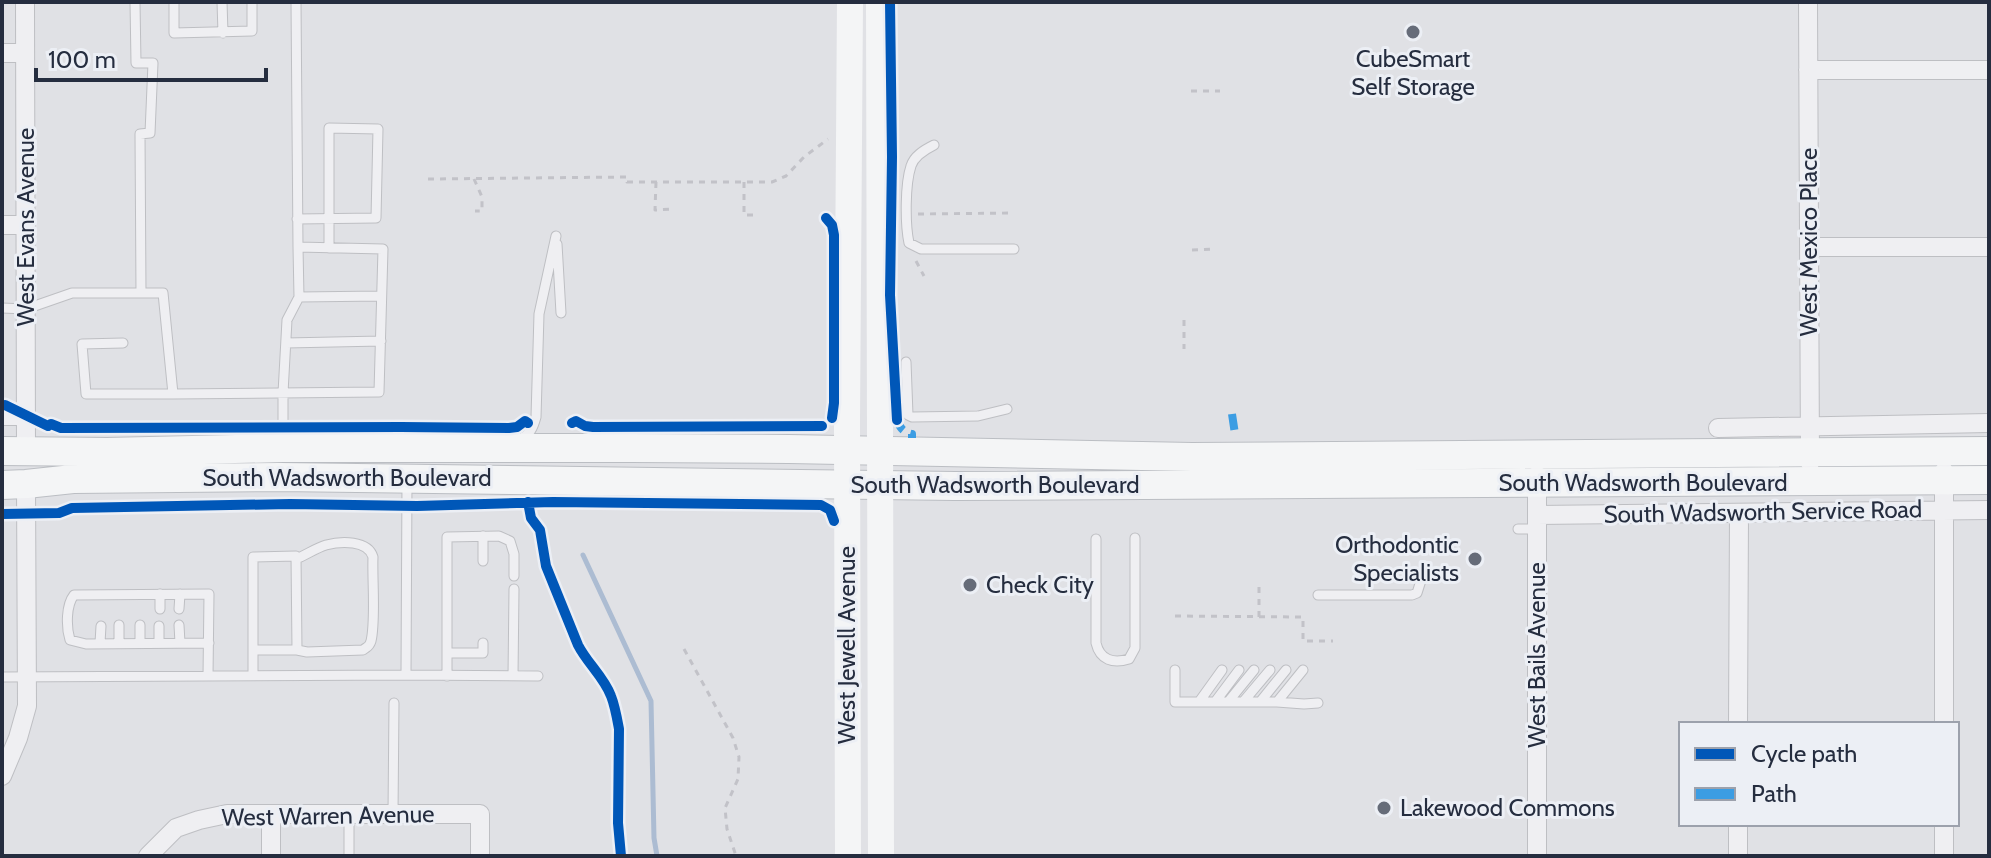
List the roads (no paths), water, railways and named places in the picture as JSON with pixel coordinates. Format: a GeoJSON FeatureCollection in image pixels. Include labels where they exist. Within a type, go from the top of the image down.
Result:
{"type":"FeatureCollection","features":[{"type":"Feature","properties":{"kind":"main road","name":"West Jewell Avenue"},"geometry":{"type":"LineString","coordinates":[[848,856],[850,2]]}},
{"type":"Feature","properties":{"kind":"main road","name":"West Jewell Avenue"},"geometry":{"type":"LineString","coordinates":[[879,2],[881,856]]}},
{"type":"Feature","properties":{"kind":"main road","name":"South Wadsworth Boulevard"},"geometry":{"type":"LineString","coordinates":[[14,451],[480,448],[1192,457],[1537,454],[1810,439],[1944,451],[1989,451]]}},
{"type":"Feature","properties":{"kind":"main road"},"geometry":{"type":"LineString","coordinates":[[2,468],[14,451]]}},
{"type":"Feature","properties":{"kind":"main road"},"geometry":{"type":"LineString","coordinates":[[14,484],[71,458],[107,452]]}},
{"type":"Feature","properties":{"kind":"main road","name":"South Wadsworth Boulevard"},"geometry":{"type":"LineString","coordinates":[[14,484],[73,479],[204,477],[1084,486],[1989,480]]}},
{"type":"Feature","properties":{"kind":"street","name":"West Evans Avenue"},"geometry":{"type":"LineString","coordinates":[[14,451],[26,416],[25,2]]}},
{"type":"Feature","properties":{"kind":"street","name":"West Mexico Place"},"geometry":{"type":"LineString","coordinates":[[1808,2],[1810,482]]}},
{"type":"Feature","properties":{"kind":"street"},"geometry":{"type":"LineString","coordinates":[[2,53],[25,53]]}},
{"type":"Feature","properties":{"kind":"street"},"geometry":{"type":"LineString","coordinates":[[1808,70],[1989,70]]}},
{"type":"Feature","properties":{"kind":"street"},"geometry":{"type":"LineString","coordinates":[[2,225],[26,225]]}},
{"type":"Feature","properties":{"kind":"street"},"geometry":{"type":"LineString","coordinates":[[1810,247],[1989,247]]}},
{"type":"Feature","properties":{"kind":"street"},"geometry":{"type":"LineString","coordinates":[[2,416],[26,416]]}},
{"type":"Feature","properties":{"kind":"street","name":"South Wadsworth Boulevard"},"geometry":{"type":"LineString","coordinates":[[1718,428],[1810,439],[1989,423]]}},
{"type":"Feature","properties":{"kind":"street"},"geometry":{"type":"LineString","coordinates":[[1944,451],[1944,722]]}},
{"type":"Feature","properties":{"kind":"street","name":"West Bails Avenue"},"geometry":{"type":"LineString","coordinates":[[1537,454],[1530,524],[1537,856]]}},
{"type":"Feature","properties":{"kind":"street"},"geometry":{"type":"LineString","coordinates":[[2,776],[27,706],[28,677],[14,484]]}},
{"type":"Feature","properties":{"kind":"street","name":"South Wadsworth Service Road"},"geometry":{"type":"LineString","coordinates":[[1530,524],[1739,513],[1989,510]]}},
{"type":"Feature","properties":{"kind":"street"},"geometry":{"type":"LineString","coordinates":[[1738,722],[1739,513]]}},
{"type":"Feature","properties":{"kind":"street","name":"West Warren Avenue"},"geometry":{"type":"LineString","coordinates":[[148,856],[176,828],[227,814],[480,814],[480,856]]}},
{"type":"Feature","properties":{"kind":"street"},"geometry":{"type":"LineString","coordinates":[[271,814],[271,856]]}},
{"type":"Feature","properties":{"kind":"street"},"geometry":{"type":"LineString","coordinates":[[1738,826],[1738,856]]}},
{"type":"Feature","properties":{"kind":"street"},"geometry":{"type":"LineString","coordinates":[[1944,826],[1944,856]]}},
{"type":"Feature","properties":{"kind":"lane"},"geometry":{"type":"LineString","coordinates":[[135,2],[136,63],[153,63],[150,133],[140,134],[141,293]]}},
{"type":"Feature","properties":{"kind":"lane"},"geometry":{"type":"LineString","coordinates":[[174,2],[174,33],[252,31],[252,2]]}},
{"type":"Feature","properties":{"kind":"lane"},"geometry":{"type":"LineString","coordinates":[[222,2],[223,33]]}},
{"type":"Feature","properties":{"kind":"lane"},"geometry":{"type":"LineString","coordinates":[[283,448],[287,320],[299,297],[296,2]]}},
{"type":"Feature","properties":{"kind":"lane"},"geometry":{"type":"LineString","coordinates":[[297,219],[330,218],[376,218],[378,129],[329,128],[330,218],[329,248]]}},
{"type":"Feature","properties":{"kind":"lane"},"geometry":{"type":"LineString","coordinates":[[934,145],[920,153],[911,166],[909,243],[916,248],[1014,249]]}},
{"type":"Feature","properties":{"kind":"lane"},"geometry":{"type":"LineString","coordinates":[[480,448],[526,436],[533,428],[536,417],[539,314],[556,236],[561,313]]}},
{"type":"Feature","properties":{"kind":"lane"},"geometry":{"type":"LineString","coordinates":[[123,343],[82,344],[86,394],[379,392],[383,249],[298,247]]}},
{"type":"Feature","properties":{"kind":"lane"},"geometry":{"type":"LineString","coordinates":[[2,308],[26,309],[72,293],[163,293],[173,394]]}},
{"type":"Feature","properties":{"kind":"lane"},"geometry":{"type":"LineString","coordinates":[[299,297],[381,296]]}},
{"type":"Feature","properties":{"kind":"lane"},"geometry":{"type":"LineString","coordinates":[[286,343],[381,341]]}},
{"type":"Feature","properties":{"kind":"lane"},"geometry":{"type":"LineString","coordinates":[[906,362],[908,415],[912,417],[978,416],[1007,409]]}},
{"type":"Feature","properties":{"kind":"lane"},"geometry":{"type":"LineString","coordinates":[[406,675],[407,479]]}},
{"type":"Feature","properties":{"kind":"lane"},"geometry":{"type":"LineString","coordinates":[[483,536],[483,561]]}},
{"type":"Feature","properties":{"kind":"lane"},"geometry":{"type":"LineString","coordinates":[[447,676],[447,537],[499,536],[510,541],[514,554],[514,576]]}},
{"type":"Feature","properties":{"kind":"lane"},"geometry":{"type":"LineString","coordinates":[[1096,539],[1096,643],[1100,655],[1117,662],[1129,659],[1135,648],[1135,538]]}},
{"type":"Feature","properties":{"kind":"lane"},"geometry":{"type":"LineString","coordinates":[[253,650],[307,652],[363,650],[368,647],[372,624],[371,551],[363,544],[327,545],[296,559]]}},
{"type":"Feature","properties":{"kind":"lane"},"geometry":{"type":"LineString","coordinates":[[253,676],[253,557],[296,556],[297,650]]}},
{"type":"Feature","properties":{"kind":"lane"},"geometry":{"type":"LineString","coordinates":[[1318,595],[1412,595],[1419,589],[1424,571]]}},
{"type":"Feature","properties":{"kind":"lane"},"geometry":{"type":"LineString","coordinates":[[513,676],[514,589]]}},
{"type":"Feature","properties":{"kind":"lane"},"geometry":{"type":"LineString","coordinates":[[140,594],[140,608]]}},
{"type":"Feature","properties":{"kind":"lane"},"geometry":{"type":"LineString","coordinates":[[160,594],[160,609]]}},
{"type":"Feature","properties":{"kind":"lane"},"geometry":{"type":"LineString","coordinates":[[179,609],[180,594]]}},
{"type":"Feature","properties":{"kind":"lane"},"geometry":{"type":"LineString","coordinates":[[208,676],[209,643],[209,594],[74,595],[69,602],[70,640],[86,644],[209,643]]}},
{"type":"Feature","properties":{"kind":"lane"},"geometry":{"type":"LineString","coordinates":[[101,595],[101,608]]}},
{"type":"Feature","properties":{"kind":"lane"},"geometry":{"type":"LineString","coordinates":[[118,595],[119,609]]}},
{"type":"Feature","properties":{"kind":"lane"},"geometry":{"type":"LineString","coordinates":[[119,625],[119,643]]}},
{"type":"Feature","properties":{"kind":"lane"},"geometry":{"type":"LineString","coordinates":[[140,625],[140,643]]}},
{"type":"Feature","properties":{"kind":"lane"},"geometry":{"type":"LineString","coordinates":[[179,625],[180,643]]}},
{"type":"Feature","properties":{"kind":"lane"},"geometry":{"type":"LineString","coordinates":[[100,643],[101,626]]}},
{"type":"Feature","properties":{"kind":"lane"},"geometry":{"type":"LineString","coordinates":[[159,626],[159,643]]}},
{"type":"Feature","properties":{"kind":"lane"},"geometry":{"type":"LineString","coordinates":[[448,653],[483,653],[483,643]]}},
{"type":"Feature","properties":{"kind":"lane"},"geometry":{"type":"LineString","coordinates":[[1175,670],[1175,702],[1318,703]]}},
{"type":"Feature","properties":{"kind":"lane"},"geometry":{"type":"LineString","coordinates":[[1199,702],[1222,670]]}},
{"type":"Feature","properties":{"kind":"lane"},"geometry":{"type":"LineString","coordinates":[[1215,702],[1239,670]]}},
{"type":"Feature","properties":{"kind":"lane"},"geometry":{"type":"LineString","coordinates":[[1228,702],[1254,670]]}},
{"type":"Feature","properties":{"kind":"lane"},"geometry":{"type":"LineString","coordinates":[[1243,702],[1270,670]]}},
{"type":"Feature","properties":{"kind":"lane"},"geometry":{"type":"LineString","coordinates":[[1260,702],[1286,670]]}},
{"type":"Feature","properties":{"kind":"lane"},"geometry":{"type":"LineString","coordinates":[[1277,702],[1303,670]]}},
{"type":"Feature","properties":{"kind":"lane"},"geometry":{"type":"LineString","coordinates":[[2,677],[538,676]]}},
{"type":"Feature","properties":{"kind":"lane"},"geometry":{"type":"LineString","coordinates":[[393,814],[394,703]]}},
{"type":"Feature","properties":{"kind":"lane"},"geometry":{"type":"LineString","coordinates":[[349,814],[349,856]]}},
{"type":"Feature","properties":{"kind":"waterway"},"geometry":{"type":"LineString","coordinates":[[583,555],[651,701],[657,856]]}},
{"type":"Feature","properties":{"kind":"place","name":"CubeSmart Self Storage"},"geometry":{"type":"Point","coordinates":[1413,32]}},
{"type":"Feature","properties":{"kind":"place","name":"Orthodontic Specialists"},"geometry":{"type":"Point","coordinates":[1475,559]}},
{"type":"Feature","properties":{"kind":"place","name":"Check City"},"geometry":{"type":"Point","coordinates":[970,585]}},
{"type":"Feature","properties":{"kind":"place","name":"Lakewood Commons"},"geometry":{"type":"Point","coordinates":[1384,808]}}]}
